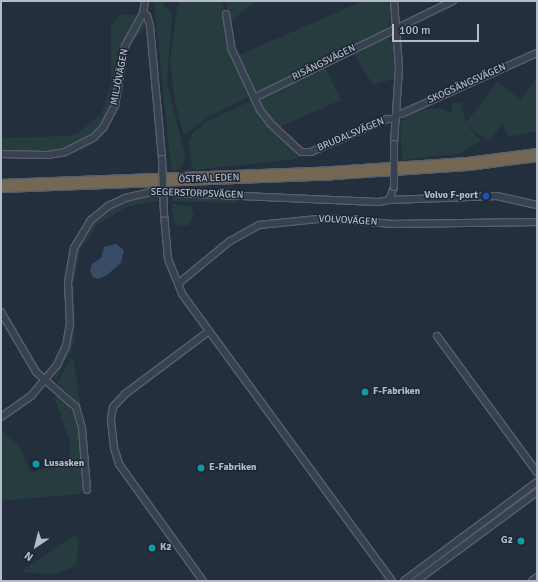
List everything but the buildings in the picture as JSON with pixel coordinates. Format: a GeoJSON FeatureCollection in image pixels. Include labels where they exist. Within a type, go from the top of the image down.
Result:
{"type":"FeatureCollection","features":[{"type":"Feature","properties":{"kind":"highway","name":"ÖSTRA LEDEN"},"geometry":{"type":"LineString","coordinates":[[416,167],[537,151]]}},
{"type":"Feature","properties":{"kind":"highway","name":"ÖSTRA LEDEN"},"geometry":{"type":"LineString","coordinates":[[1,186],[268,177],[468,164],[537,154]]}},
{"type":"Feature","properties":{"kind":"street"},"geometry":{"type":"LineString","coordinates":[[145,1],[143,13],[147,16],[150,26],[162,159],[164,214],[168,259],[179,283],[182,294],[208,332],[392,581]]}},
{"type":"Feature","properties":{"kind":"street"},"geometry":{"type":"LineString","coordinates":[[389,200],[394,187],[394,144],[399,68],[394,1]]}},
{"type":"Feature","properties":{"kind":"street","name":"RISÄNGSVÄGEN"},"geometry":{"type":"LineString","coordinates":[[254,98],[453,1]]}},
{"type":"Feature","properties":{"kind":"street","name":"MILJÖVÄGEN"},"geometry":{"type":"LineString","coordinates":[[1,154],[47,155],[65,152],[94,137],[103,128],[115,105],[125,46],[143,13]]}},
{"type":"Feature","properties":{"kind":"street","name":"BRUDALSVÄGEN"},"geometry":{"type":"LineString","coordinates":[[226,14],[232,50],[254,98],[271,124],[305,153],[396,116]]}},
{"type":"Feature","properties":{"kind":"street","name":"SKOGSÄNGSVÄGEN"},"geometry":{"type":"LineString","coordinates":[[396,116],[537,53]]}},
{"type":"Feature","properties":{"kind":"street","name":"SEGERSTORPSVÄGEN"},"geometry":{"type":"LineString","coordinates":[[1,418],[31,396],[45,381],[66,346],[70,324],[69,264],[74,248],[91,220],[114,204],[143,193],[157,192],[378,202],[389,200],[497,196],[537,205]]}},
{"type":"Feature","properties":{"kind":"street","name":"VOLVOVÄGEN"},"geometry":{"type":"LineString","coordinates":[[179,283],[208,257],[246,230],[259,225],[328,218],[392,224],[537,222]]}},
{"type":"Feature","properties":{"kind":"street"},"geometry":{"type":"LineString","coordinates":[[1,312],[36,372],[45,381],[69,399],[79,414],[87,490]]}},
{"type":"Feature","properties":{"kind":"street"},"geometry":{"type":"LineString","coordinates":[[203,581],[119,464],[114,448],[110,418],[113,407],[125,394],[208,332]]}},
{"type":"Feature","properties":{"kind":"street"},"geometry":{"type":"LineString","coordinates":[[437,336],[537,472]]}},
{"type":"Feature","properties":{"kind":"street"},"geometry":{"type":"LineString","coordinates":[[404,581],[537,482]]}},
{"type":"Feature","properties":{"kind":"street"},"geometry":{"type":"LineString","coordinates":[[416,581],[537,492]]}},
{"type":"Feature","properties":{"kind":"street"},"geometry":{"type":"LineString","coordinates":[[532,581],[537,577]]}},
{"type":"Feature","properties":{"kind":"green space"},"geometry":{"type":"Polygon","coordinates":[[[154,1],[161,1],[172,14],[167,83],[185,156],[183,165],[176,170],[170,170],[174,166],[171,168],[154,1]]]}},
{"type":"Feature","properties":{"kind":"green space"},"geometry":{"type":"Polygon","coordinates":[[[180,1],[223,1],[227,33],[251,96],[208,117],[184,135],[175,103],[170,62],[177,7],[180,1]]]}},
{"type":"Feature","properties":{"kind":"green space"},"geometry":{"type":"Polygon","coordinates":[[[226,1],[257,1],[229,22],[226,1]]]}},
{"type":"Feature","properties":{"kind":"green space"},"geometry":{"type":"Polygon","coordinates":[[[363,1],[384,1],[392,6],[392,19],[386,28],[377,36],[254,94],[237,56],[363,1]]]}},
{"type":"Feature","properties":{"kind":"green space"},"geometry":{"type":"Polygon","coordinates":[[[124,14],[134,15],[138,18],[125,39],[114,101],[100,126],[73,146],[61,150],[1,150],[1,138],[67,136],[80,132],[102,113],[111,85],[111,26],[117,17],[124,14]]]}},
{"type":"Feature","properties":{"kind":"green space"},"geometry":{"type":"Polygon","coordinates":[[[144,23],[145,28],[135,38],[129,49],[119,107],[108,128],[100,137],[88,147],[64,157],[41,159],[1,157],[64,156],[87,146],[99,136],[118,106],[127,52],[132,38],[144,23]]]}},
{"type":"Feature","properties":{"kind":"green space"},"geometry":{"type":"Polygon","coordinates":[[[388,37],[396,49],[396,78],[373,85],[354,54],[388,37]]]}},
{"type":"Feature","properties":{"kind":"green space"},"geometry":{"type":"Polygon","coordinates":[[[324,66],[341,100],[277,128],[262,110],[260,102],[262,96],[324,66]]]}},
{"type":"Feature","properties":{"kind":"green space"},"geometry":{"type":"Polygon","coordinates":[[[537,77],[537,131],[508,137],[502,125],[509,115],[489,141],[467,125],[481,141],[458,154],[402,160],[400,122],[415,110],[442,108],[451,113],[453,103],[461,103],[466,123],[497,82],[521,100],[537,77]]]}},
{"type":"Feature","properties":{"kind":"green space"},"geometry":{"type":"Polygon","coordinates":[[[253,100],[274,130],[295,151],[297,159],[195,170],[191,166],[189,142],[192,134],[207,121],[253,100]]]}},
{"type":"Feature","properties":{"kind":"green space"},"geometry":{"type":"Polygon","coordinates":[[[158,195],[158,201],[126,207],[98,224],[80,250],[74,283],[71,283],[75,254],[80,241],[97,220],[121,203],[158,195]]]}},
{"type":"Feature","properties":{"kind":"green space"},"geometry":{"type":"Polygon","coordinates":[[[172,195],[243,199],[233,203],[172,201],[172,195]]]}},
{"type":"Feature","properties":{"kind":"green space"},"geometry":{"type":"Polygon","coordinates":[[[172,204],[191,206],[194,214],[189,225],[179,226],[173,220],[172,207],[174,208],[172,204]]]}},
{"type":"Feature","properties":{"kind":"green space"},"geometry":{"type":"Polygon","coordinates":[[[74,288],[75,336],[71,351],[55,381],[55,376],[65,358],[72,336],[72,289],[74,288]]]}},
{"type":"Feature","properties":{"kind":"green space"},"geometry":{"type":"Polygon","coordinates":[[[71,358],[73,358],[82,414],[75,400],[57,383],[71,358]]]}},
{"type":"Feature","properties":{"kind":"green space"},"geometry":{"type":"Polygon","coordinates":[[[54,396],[63,399],[73,412],[79,435],[84,488],[79,494],[1,501],[1,431],[18,444],[31,473],[70,458],[70,442],[54,396]]]}},
{"type":"Feature","properties":{"kind":"green space"},"geometry":{"type":"Polygon","coordinates":[[[74,535],[79,541],[76,566],[54,574],[21,572],[74,535]]]}},
{"type":"Feature","properties":{"kind":"water"},"geometry":{"type":"Polygon","coordinates":[[[116,244],[124,250],[121,263],[107,275],[98,279],[93,277],[90,271],[92,264],[101,258],[104,247],[116,244]]]}},
{"type":"Feature","properties":{"kind":"place","name":"Volvo F-port"},"geometry":{"type":"Point","coordinates":[486,196]}},
{"type":"Feature","properties":{"kind":"place","name":"F-Fabriken"},"geometry":{"type":"Point","coordinates":[365,392]}},
{"type":"Feature","properties":{"kind":"place","name":"Lusasken"},"geometry":{"type":"Point","coordinates":[36,464]}},
{"type":"Feature","properties":{"kind":"place","name":"E-Fabriken"},"geometry":{"type":"Point","coordinates":[201,468]}},
{"type":"Feature","properties":{"kind":"place","name":"G2"},"geometry":{"type":"Point","coordinates":[521,541]}},
{"type":"Feature","properties":{"kind":"place","name":"K2"},"geometry":{"type":"Point","coordinates":[152,548]}}]}
